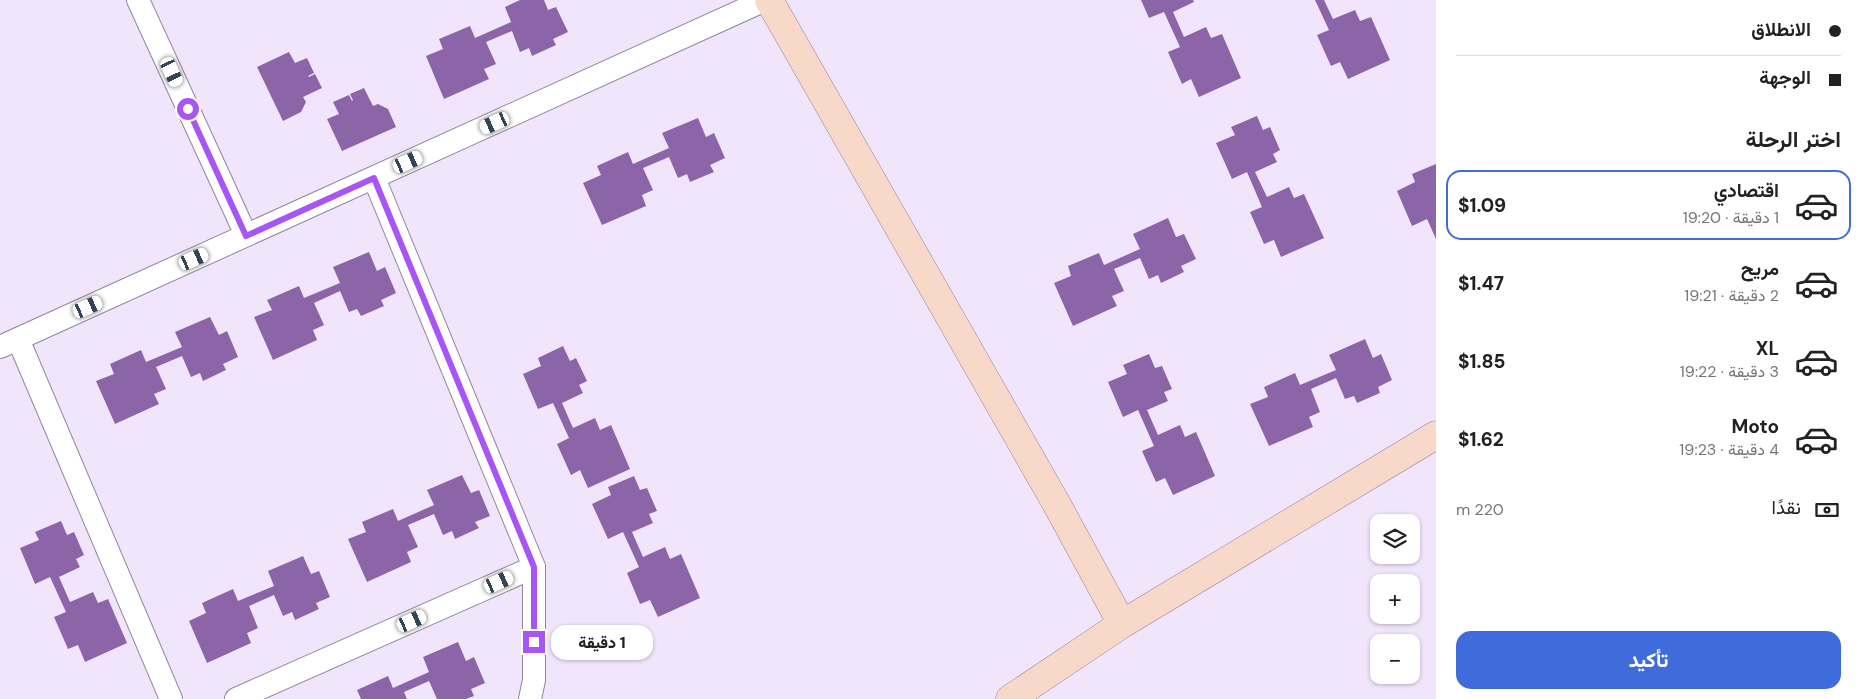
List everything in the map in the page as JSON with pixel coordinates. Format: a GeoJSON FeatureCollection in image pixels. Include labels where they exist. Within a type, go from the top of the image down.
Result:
{"type":"FeatureCollection","features":[{"type":"Feature","properties":{"kind":"street"},"geometry":{"type":"LineString","coordinates":[[138,0],[246,236]]}},
{"type":"Feature","properties":{"kind":"street"},"geometry":{"type":"LineString","coordinates":[[171,699],[9,343],[765,0]]}},
{"type":"Feature","properties":{"kind":"street"},"geometry":{"type":"LineString","coordinates":[[769,0],[1056,502],[1122,624]]}},
{"type":"Feature","properties":{"kind":"street"},"geometry":{"type":"LineString","coordinates":[[374,178],[534,567],[534,680],[530,699]]}},
{"type":"Feature","properties":{"kind":"street"},"geometry":{"type":"LineString","coordinates":[[1010,699],[1122,624],[1436,436]]}},
{"type":"Feature","properties":{"kind":"street"},"geometry":{"type":"LineString","coordinates":[[236,699],[534,567]]}},
{"type":"Feature","properties":{"kind":"building"},"geometry":{"type":"Polygon","coordinates":[[[520,0],[544,0],[548,10],[556,7],[568,32],[553,39],[556,45],[532,56],[529,48],[520,52],[512,31],[486,42],[496,64],[484,69],[489,79],[444,99],[426,56],[443,49],[439,39],[470,26],[475,38],[511,22],[505,7],[520,0]]]}},
{"type":"Feature","properties":{"kind":"building"},"geometry":{"type":"Polygon","coordinates":[[[1141,0],[1193,0],[1194,2],[1173,12],[1184,37],[1206,27],[1211,38],[1222,34],[1241,78],[1199,97],[1191,79],[1182,84],[1168,52],[1180,47],[1164,12],[1149,18],[1141,0]]]}},
{"type":"Feature","properties":{"kind":"building"},"geometry":{"type":"Polygon","coordinates":[[[1315,0],[1324,0],[1333,19],[1355,10],[1360,21],[1371,17],[1390,60],[1348,79],[1340,62],[1331,66],[1317,35],[1329,30],[1315,0]]]}},
{"type":"Feature","properties":{"kind":"building"},"geometry":{"type":"Polygon","coordinates":[[[289,52],[295,63],[307,58],[314,73],[308,76],[315,74],[322,88],[303,97],[306,102],[301,112],[283,121],[257,67],[289,52]]]}},
{"type":"Feature","properties":{"kind":"building"},"geometry":{"type":"Polygon","coordinates":[[[364,88],[373,106],[378,104],[388,109],[396,127],[342,151],[327,119],[339,114],[333,102],[349,95],[352,101],[350,94],[364,88]]]}},
{"type":"Feature","properties":{"kind":"building"},"geometry":{"type":"Polygon","coordinates":[[[1257,116],[1263,130],[1270,127],[1280,150],[1273,154],[1277,162],[1255,172],[1267,197],[1289,187],[1294,198],[1304,194],[1324,238],[1281,257],[1274,240],[1264,244],[1250,212],[1262,207],[1247,172],[1232,179],[1216,143],[1235,135],[1231,127],[1257,116]]]}},
{"type":"Feature","properties":{"kind":"building"},"geometry":{"type":"Polygon","coordinates":[[[698,118],[706,137],[714,133],[725,158],[710,165],[714,172],[690,182],[687,174],[678,178],[669,157],[643,168],[653,190],[642,195],[646,206],[602,225],[583,183],[601,175],[597,166],[628,152],[633,164],[669,148],[662,133],[698,118]]]}},
{"type":"Feature","properties":{"kind":"building"},"geometry":{"type":"Polygon","coordinates":[[[1436,164],[1436,239],[1427,219],[1412,226],[1397,191],[1415,182],[1412,174],[1436,164]]]}},
{"type":"Feature","properties":{"kind":"building"},"geometry":{"type":"Polygon","coordinates":[[[1168,218],[1176,237],[1184,234],[1196,259],[1181,266],[1184,272],[1161,283],[1158,275],[1149,279],[1140,258],[1114,269],[1124,291],[1112,296],[1117,306],[1073,326],[1054,283],[1071,276],[1068,266],[1099,253],[1104,265],[1140,249],[1133,234],[1168,218]]]}},
{"type":"Feature","properties":{"kind":"building"},"geometry":{"type":"Polygon","coordinates":[[[369,252],[377,271],[385,267],[396,293],[381,300],[384,306],[361,316],[357,309],[349,312],[340,291],[314,303],[324,325],[313,330],[317,340],[273,360],[254,317],[272,310],[267,300],[299,286],[304,298],[340,283],[333,267],[369,252]]]}},
{"type":"Feature","properties":{"kind":"building"},"geometry":{"type":"Polygon","coordinates":[[[210,317],[219,335],[227,331],[238,357],[223,364],[226,370],[203,381],[200,373],[191,377],[182,356],[156,367],[166,389],[154,394],[159,404],[115,424],[96,381],[114,374],[110,364],[141,350],[146,362],[182,347],[175,332],[210,317]]]}},
{"type":"Feature","properties":{"kind":"building"},"geometry":{"type":"Polygon","coordinates":[[[1365,339],[1373,358],[1381,354],[1392,380],[1378,387],[1380,393],[1357,403],[1354,396],[1345,399],[1336,378],[1311,389],[1320,412],[1309,417],[1313,427],[1269,446],[1250,404],[1268,397],[1264,387],[1295,373],[1300,385],[1336,370],[1329,355],[1365,339]]]}},
{"type":"Feature","properties":{"kind":"building"},"geometry":{"type":"Polygon","coordinates":[[[563,346],[570,361],[576,358],[587,381],[579,385],[583,393],[562,403],[573,428],[595,418],[600,430],[611,425],[630,469],[588,488],[580,470],[571,475],[557,444],[569,438],[553,403],[538,409],[523,374],[541,366],[538,358],[563,346]]]}},
{"type":"Feature","properties":{"kind":"building"},"geometry":{"type":"Polygon","coordinates":[[[1149,354],[1155,368],[1162,366],[1172,389],[1164,392],[1168,401],[1147,410],[1158,435],[1180,425],[1185,437],[1196,432],[1215,476],[1173,495],[1165,478],[1156,482],[1142,451],[1154,446],[1138,410],[1123,417],[1108,382],[1127,374],[1123,365],[1149,354]]]}},
{"type":"Feature","properties":{"kind":"building"},"geometry":{"type":"Polygon","coordinates":[[[462,475],[471,493],[479,490],[490,516],[475,522],[479,528],[455,539],[452,531],[443,535],[434,514],[408,525],[418,547],[407,552],[411,562],[367,582],[348,539],[366,532],[362,522],[393,509],[398,521],[434,505],[427,490],[462,475]]]}},
{"type":"Feature","properties":{"kind":"building"},"geometry":{"type":"Polygon","coordinates":[[[634,476],[640,490],[647,488],[657,511],[649,514],[653,523],[632,532],[643,557],[665,547],[670,559],[681,554],[700,598],[658,617],[650,600],[640,604],[627,573],[639,567],[623,532],[608,539],[592,504],[611,495],[608,487],[634,476]]]}},
{"type":"Feature","properties":{"kind":"building"},"geometry":{"type":"Polygon","coordinates":[[[61,521],[67,535],[74,532],[84,555],[76,559],[80,567],[59,577],[70,602],[93,592],[98,603],[108,599],[127,643],[85,662],[78,645],[68,649],[54,617],[66,612],[50,577],[35,584],[20,548],[39,540],[35,532],[61,521]]]}},
{"type":"Feature","properties":{"kind":"building"},"geometry":{"type":"Polygon","coordinates":[[[303,556],[311,574],[319,571],[330,597],[316,603],[319,609],[295,620],[292,612],[283,616],[274,595],[249,606],[258,628],[247,633],[251,643],[207,663],[189,621],[206,613],[202,603],[233,589],[238,601],[274,586],[268,571],[303,556]]]}},
{"type":"Feature","properties":{"kind":"building"},"geometry":{"type":"Polygon","coordinates":[[[458,642],[466,661],[474,657],[485,683],[471,689],[474,696],[466,699],[437,699],[429,681],[404,692],[407,699],[361,699],[357,690],[388,676],[393,688],[429,672],[423,657],[458,642]]]}},
{"type":"Feature","properties":{"kind":"route"},"geometry":{"type":"LineString","coordinates":[[188,109],[246,236],[374,178],[534,567],[534,642]]}}]}
